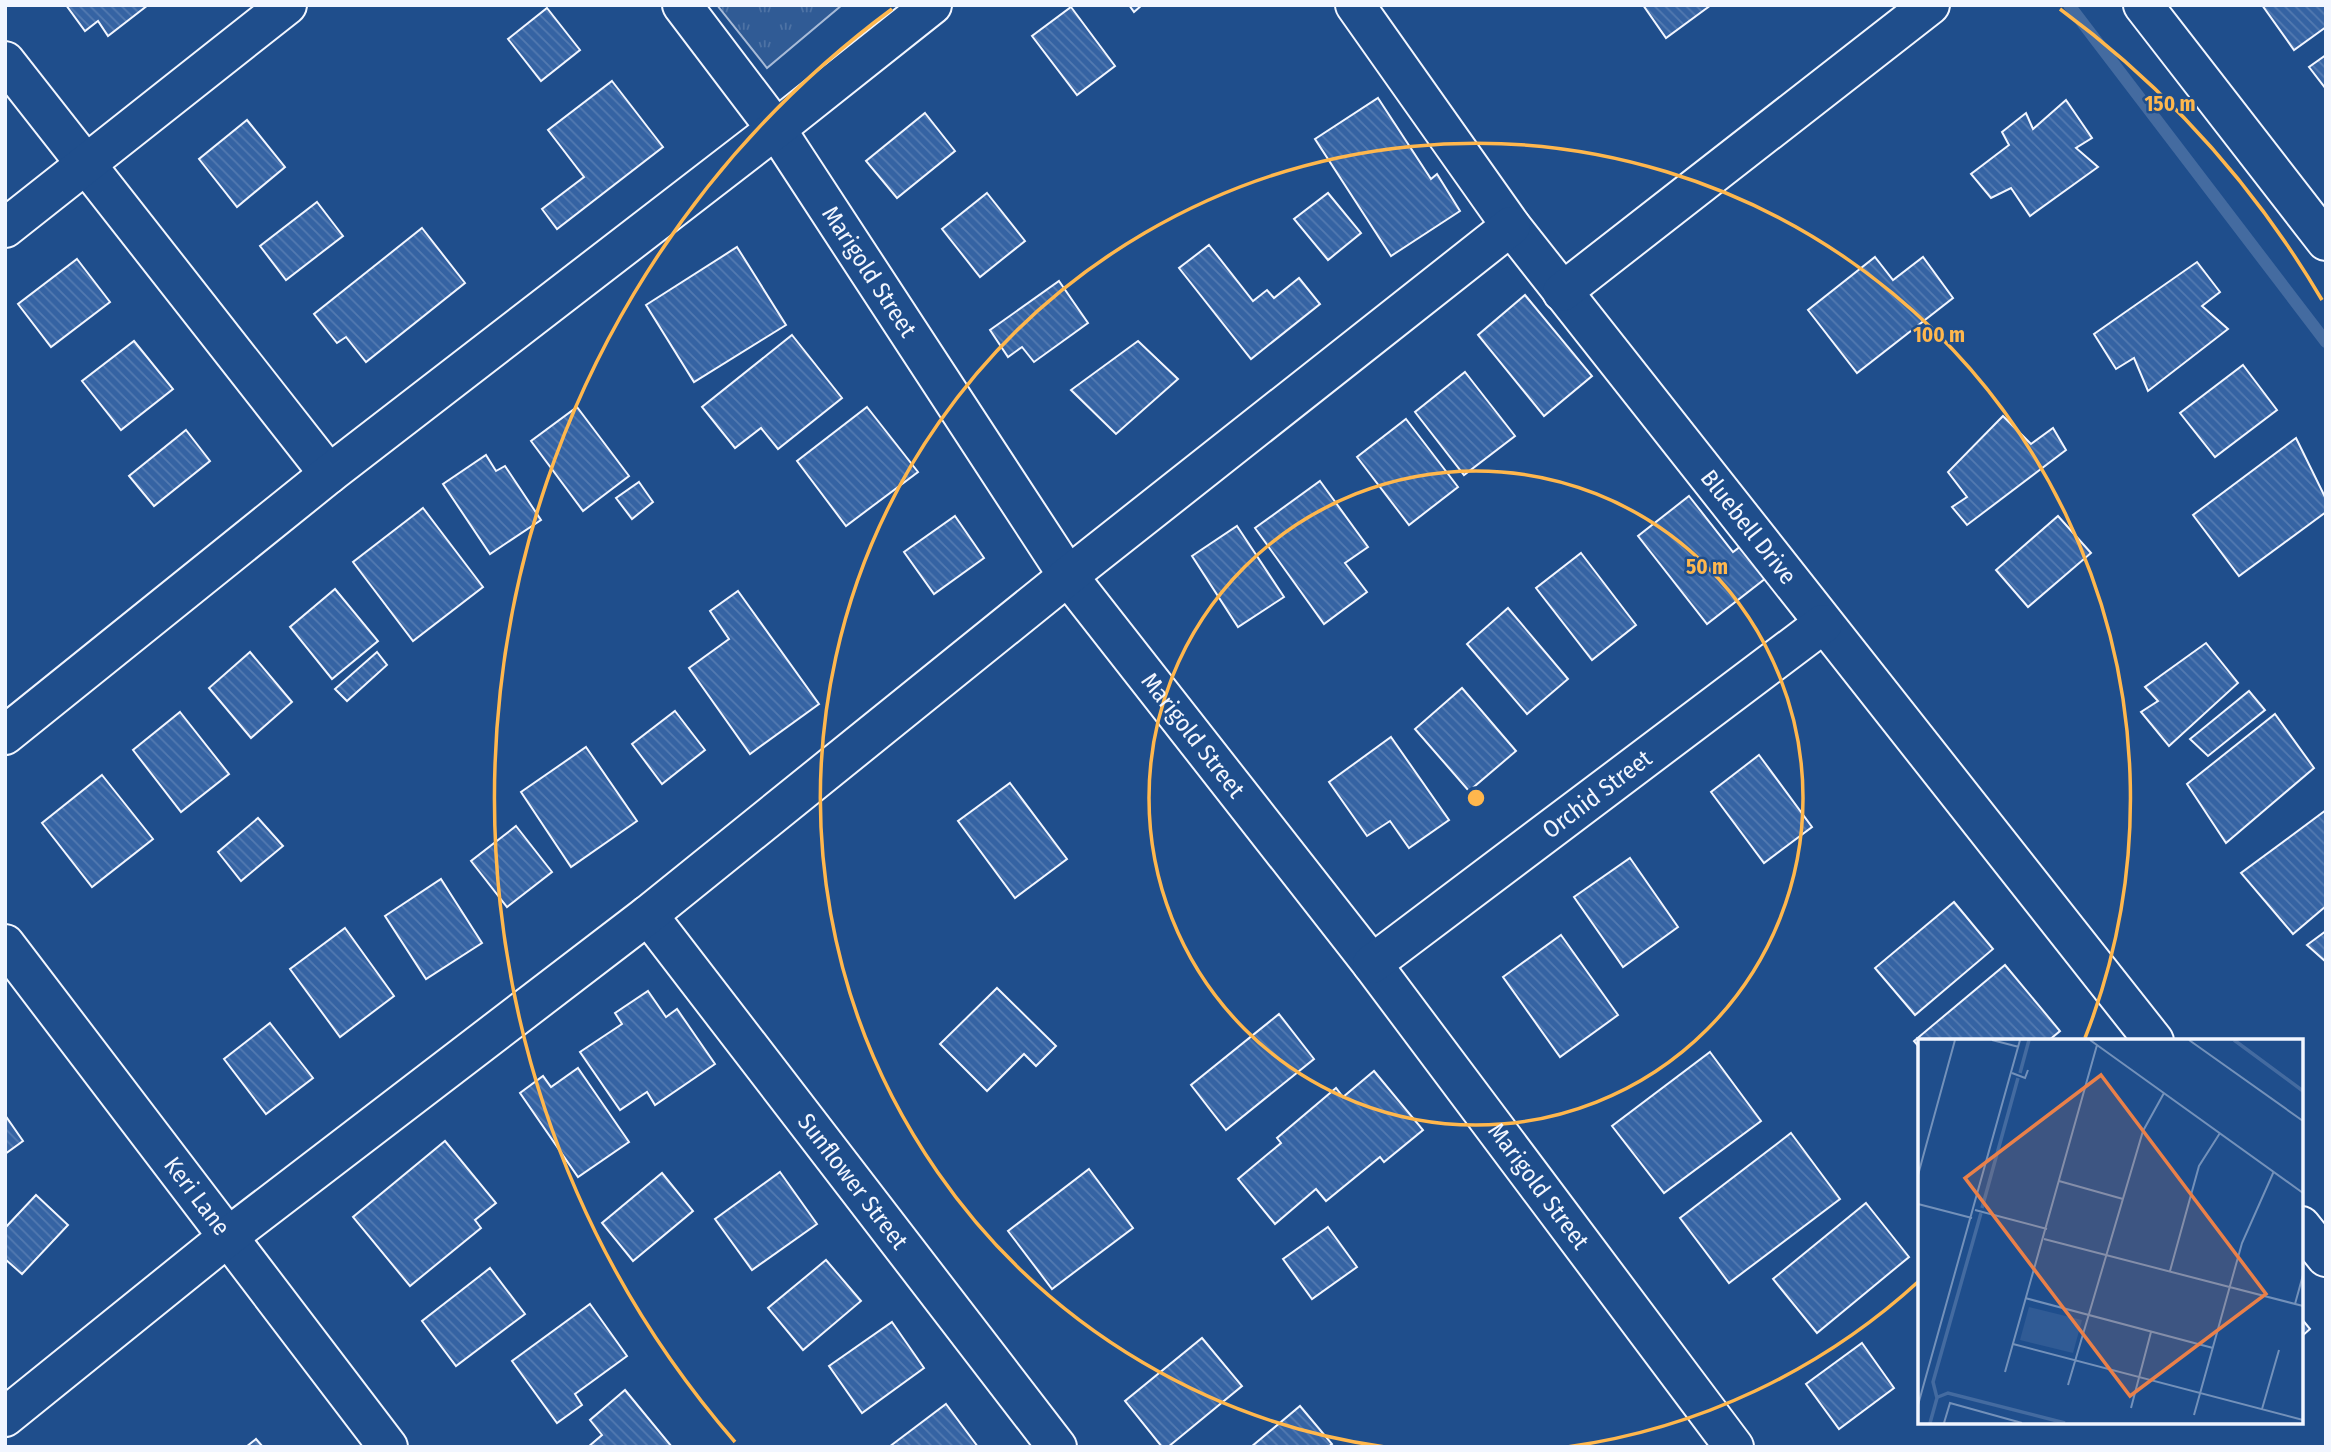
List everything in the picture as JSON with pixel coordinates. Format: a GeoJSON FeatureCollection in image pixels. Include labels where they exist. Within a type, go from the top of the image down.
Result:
{"type":"FeatureCollection","features":[{"type":"Feature","properties":{"kind":"street"},"geometry":{"type":"LineString","coordinates":[[5,228],[287,5]]}},
{"type":"Feature","properties":{"kind":"street","name":"Marigold Street"},"geometry":{"type":"LineString","coordinates":[[682,5],[776,129],[1068,576],[1372,964],[1734,1447]]}},
{"type":"Feature","properties":{"kind":"street"},"geometry":{"type":"LineString","coordinates":[[5,735],[329,474],[776,129],[932,5]]}},
{"type":"Feature","properties":{"kind":"street","name":"Bluebell Drive"},"geometry":{"type":"LineString","coordinates":[[1355,5],[1511,226],[2152,1039]]}},
{"type":"Feature","properties":{"kind":"street"},"geometry":{"type":"LineString","coordinates":[[1562,292],[1930,5]]}},
{"type":"Feature","properties":{"kind":"street"},"geometry":{"type":"LineString","coordinates":[[2143,5],[2326,241]]}},
{"type":"Feature","properties":{"kind":"street"},"geometry":{"type":"LineString","coordinates":[[5,61],[329,474]]}},
{"type":"Feature","properties":{"kind":"street"},"geometry":{"type":"LineString","coordinates":[[5,1417],[229,1236],[648,915],[1068,576],[1511,226]]}},
{"type":"Feature","properties":{"kind":"street","name":"Orchid Street"},"geometry":{"type":"LineString","coordinates":[[1372,964],[1824,624]]}},
{"type":"Feature","properties":{"kind":"street","name":"Sunflower Street"},"geometry":{"type":"LineString","coordinates":[[648,915],[1057,1447]]}},
{"type":"Feature","properties":{"kind":"street","name":"Keri Lane"},"geometry":{"type":"LineString","coordinates":[[5,944],[388,1447]]}},
{"type":"Feature","properties":{"kind":"street"},"geometry":{"type":"LineString","coordinates":[[2303,1228],[2326,1257]]}},
{"type":"Feature","properties":{"kind":"green space"},"geometry":{"type":"Polygon","coordinates":[[[717,5],[842,5],[767,68],[717,5]]]}},
{"type":"Feature","properties":{"kind":"building"},"geometry":{"type":"Polygon","coordinates":[[[66,5],[148,5],[108,36],[98,21],[85,31],[66,5]]]}},
{"type":"Feature","properties":{"kind":"building"},"geometry":{"type":"Polygon","coordinates":[[[1129,5],[1142,5],[1134,12],[1129,5]]]}},
{"type":"Feature","properties":{"kind":"building"},"geometry":{"type":"Polygon","coordinates":[[[1643,5],[1711,5],[1666,38],[1643,5]]]}},
{"type":"Feature","properties":{"kind":"building"},"geometry":{"type":"Polygon","coordinates":[[[2262,5],[2326,5],[2326,27],[2294,50],[2262,5]]]}},
{"type":"Feature","properties":{"kind":"building"},"geometry":{"type":"Polygon","coordinates":[[[1071,7],[1115,66],[1077,95],[1032,36],[1071,7]]]}},
{"type":"Feature","properties":{"kind":"building"},"geometry":{"type":"Polygon","coordinates":[[[547,8],[580,50],[541,81],[508,39],[547,8]]]}},
{"type":"Feature","properties":{"kind":"building"},"geometry":{"type":"Polygon","coordinates":[[[2326,55],[2326,89],[2309,67],[2326,55]]]}},
{"type":"Feature","properties":{"kind":"building"},"geometry":{"type":"Polygon","coordinates":[[[612,81],[663,147],[557,229],[542,209],[584,177],[548,130],[612,81]]]}},
{"type":"Feature","properties":{"kind":"building"},"geometry":{"type":"Polygon","coordinates":[[[1378,98],[1431,179],[1437,174],[1460,211],[1391,256],[1315,139],[1378,98]]]}},
{"type":"Feature","properties":{"kind":"building"},"geometry":{"type":"Polygon","coordinates":[[[2066,100],[2092,138],[2076,148],[2098,167],[2030,216],[2011,188],[1991,198],[1971,174],[2009,145],[2002,132],[2026,113],[2033,129],[2066,100]]]}},
{"type":"Feature","properties":{"kind":"building"},"geometry":{"type":"Polygon","coordinates":[[[925,113],[955,151],[897,198],[866,161],[925,113]]]}},
{"type":"Feature","properties":{"kind":"building"},"geometry":{"type":"Polygon","coordinates":[[[247,120],[285,167],[237,207],[199,159],[247,120]]]}},
{"type":"Feature","properties":{"kind":"building"},"geometry":{"type":"Polygon","coordinates":[[[987,193],[1025,241],[980,277],[942,229],[987,193]]]}},
{"type":"Feature","properties":{"kind":"building"},"geometry":{"type":"Polygon","coordinates":[[[1328,193],[1361,233],[1328,260],[1294,219],[1328,193]]]}},
{"type":"Feature","properties":{"kind":"building"},"geometry":{"type":"Polygon","coordinates":[[[317,202],[343,236],[286,280],[260,246],[317,202]]]}},
{"type":"Feature","properties":{"kind":"building"},"geometry":{"type":"Polygon","coordinates":[[[422,228],[465,283],[366,362],[346,337],[337,343],[314,314],[422,228]]]}},
{"type":"Feature","properties":{"kind":"building"},"geometry":{"type":"Polygon","coordinates":[[[1209,245],[1253,301],[1267,290],[1274,298],[1299,278],[1320,304],[1251,359],[1179,268],[1209,245]]]}},
{"type":"Feature","properties":{"kind":"building"},"geometry":{"type":"Polygon","coordinates":[[[737,247],[786,325],[694,382],[646,305],[737,247]]]}},
{"type":"Feature","properties":{"kind":"building"},"geometry":{"type":"Polygon","coordinates":[[[1875,257],[1893,280],[1923,257],[1953,298],[1857,373],[1808,310],[1875,257]]]}},
{"type":"Feature","properties":{"kind":"building"},"geometry":{"type":"Polygon","coordinates":[[[77,259],[110,302],[51,347],[18,304],[77,259]]]}},
{"type":"Feature","properties":{"kind":"building"},"geometry":{"type":"Polygon","coordinates":[[[2197,262],[2220,292],[2202,306],[2228,329],[2148,391],[2134,358],[2116,369],[2094,334],[2197,262]]]}},
{"type":"Feature","properties":{"kind":"building"},"geometry":{"type":"Polygon","coordinates":[[[1059,281],[1088,323],[1034,362],[1022,347],[1008,357],[990,330],[1059,281]]]}},
{"type":"Feature","properties":{"kind":"building"},"geometry":{"type":"Polygon","coordinates":[[[1525,295],[1592,376],[1544,416],[1478,335],[1525,295]]]}},
{"type":"Feature","properties":{"kind":"building"},"geometry":{"type":"Polygon","coordinates":[[[792,335],[842,398],[778,449],[761,428],[735,448],[702,407],[792,335]]]}},
{"type":"Feature","properties":{"kind":"building"},"geometry":{"type":"Polygon","coordinates":[[[134,341],[173,389],[121,430],[82,381],[134,341]]]}},
{"type":"Feature","properties":{"kind":"building"},"geometry":{"type":"Polygon","coordinates":[[[1138,341],[1178,379],[1116,434],[1071,390],[1138,341]]]}},
{"type":"Feature","properties":{"kind":"building"},"geometry":{"type":"Polygon","coordinates":[[[2243,365],[2277,410],[2215,457],[2180,413],[2243,365]]]}},
{"type":"Feature","properties":{"kind":"building"},"geometry":{"type":"Polygon","coordinates":[[[1465,372],[1515,436],[1464,475],[1415,412],[1465,372]]]}},
{"type":"Feature","properties":{"kind":"building"},"geometry":{"type":"Polygon","coordinates":[[[577,407],[629,476],[583,511],[531,441],[577,407]]]}},
{"type":"Feature","properties":{"kind":"building"},"geometry":{"type":"Polygon","coordinates":[[[867,407],[918,472],[846,526],[797,461],[867,407]]]}},
{"type":"Feature","properties":{"kind":"building"},"geometry":{"type":"Polygon","coordinates":[[[2003,416],[2031,444],[2053,428],[2066,450],[1967,525],[1952,507],[1967,497],[1948,472],[2003,416]]]}},
{"type":"Feature","properties":{"kind":"building"},"geometry":{"type":"Polygon","coordinates":[[[1406,419],[1458,487],[1409,525],[1357,457],[1406,419]]]}},
{"type":"Feature","properties":{"kind":"building"},"geometry":{"type":"Polygon","coordinates":[[[186,430],[210,461],[154,506],[129,476],[186,430]]]}},
{"type":"Feature","properties":{"kind":"building"},"geometry":{"type":"Polygon","coordinates":[[[2296,438],[2326,499],[2326,512],[2239,576],[2193,515],[2296,438]]]}},
{"type":"Feature","properties":{"kind":"building"},"geometry":{"type":"Polygon","coordinates":[[[486,455],[496,471],[505,466],[541,520],[490,554],[443,484],[486,455]]]}},
{"type":"Feature","properties":{"kind":"building"},"geometry":{"type":"Polygon","coordinates":[[[1320,481],[1368,547],[1345,563],[1367,592],[1324,624],[1255,528],[1320,481]]]}},
{"type":"Feature","properties":{"kind":"building"},"geometry":{"type":"Polygon","coordinates":[[[639,482],[653,502],[632,519],[616,498],[639,482]]]}},
{"type":"Feature","properties":{"kind":"building"},"geometry":{"type":"Polygon","coordinates":[[[1689,496],[1733,552],[1741,546],[1766,578],[1707,624],[1638,536],[1689,496]]]}},
{"type":"Feature","properties":{"kind":"building"},"geometry":{"type":"Polygon","coordinates":[[[423,508],[483,587],[413,641],[353,562],[423,508]]]}},
{"type":"Feature","properties":{"kind":"building"},"geometry":{"type":"Polygon","coordinates":[[[955,516],[984,558],[934,594],[904,552],[955,516]]]}},
{"type":"Feature","properties":{"kind":"building"},"geometry":{"type":"Polygon","coordinates":[[[2058,516],[2091,553],[2028,607],[1996,570],[2058,516]]]}},
{"type":"Feature","properties":{"kind":"building"},"geometry":{"type":"Polygon","coordinates":[[[1237,526],[1284,597],[1238,627],[1192,556],[1237,526]]]}},
{"type":"Feature","properties":{"kind":"building"},"geometry":{"type":"Polygon","coordinates":[[[1581,553],[1636,625],[1592,660],[1536,588],[1581,553]]]}},
{"type":"Feature","properties":{"kind":"building"},"geometry":{"type":"Polygon","coordinates":[[[335,589],[378,641],[332,679],[290,627],[335,589]]]}},
{"type":"Feature","properties":{"kind":"building"},"geometry":{"type":"Polygon","coordinates":[[[738,591],[819,704],[750,754],[689,668],[729,639],[710,611],[738,591]]]}},
{"type":"Feature","properties":{"kind":"building"},"geometry":{"type":"Polygon","coordinates":[[[1508,608],[1568,679],[1527,714],[1467,644],[1508,608]]]}},
{"type":"Feature","properties":{"kind":"building"},"geometry":{"type":"Polygon","coordinates":[[[2206,643],[2238,683],[2169,746],[2141,712],[2158,701],[2145,687],[2206,643]]]}},
{"type":"Feature","properties":{"kind":"building"},"geometry":{"type":"Polygon","coordinates":[[[250,652],[292,702],[251,738],[209,688],[250,652]]]}},
{"type":"Feature","properties":{"kind":"building"},"geometry":{"type":"Polygon","coordinates":[[[377,652],[387,665],[347,701],[335,689],[377,652]]]}},
{"type":"Feature","properties":{"kind":"building"},"geometry":{"type":"Polygon","coordinates":[[[1462,688],[1516,751],[1469,791],[1415,729],[1462,688]]]}},
{"type":"Feature","properties":{"kind":"building"},"geometry":{"type":"Polygon","coordinates":[[[2249,691],[2265,710],[2208,756],[2190,739],[2249,691]]]}},
{"type":"Feature","properties":{"kind":"building"},"geometry":{"type":"Polygon","coordinates":[[[675,711],[705,750],[662,784],[632,744],[675,711]]]}},
{"type":"Feature","properties":{"kind":"building"},"geometry":{"type":"Polygon","coordinates":[[[180,712],[229,774],[181,812],[133,750],[180,712]]]}},
{"type":"Feature","properties":{"kind":"building"},"geometry":{"type":"Polygon","coordinates":[[[2275,714],[2314,768],[2226,843],[2187,784],[2275,714]]]}},
{"type":"Feature","properties":{"kind":"building"},"geometry":{"type":"Polygon","coordinates":[[[1391,737],[1449,820],[1409,848],[1390,821],[1367,836],[1329,782],[1391,737]]]}},
{"type":"Feature","properties":{"kind":"building"},"geometry":{"type":"Polygon","coordinates":[[[586,747],[637,821],[571,867],[521,792],[586,747]]]}},
{"type":"Feature","properties":{"kind":"building"},"geometry":{"type":"Polygon","coordinates":[[[1759,755],[1812,827],[1764,863],[1711,792],[1759,755]]]}},
{"type":"Feature","properties":{"kind":"building"},"geometry":{"type":"Polygon","coordinates":[[[102,775],[153,839],[92,887],[42,823],[102,775]]]}},
{"type":"Feature","properties":{"kind":"building"},"geometry":{"type":"Polygon","coordinates":[[[1010,783],[1067,859],[1015,898],[958,821],[1010,783]]]}},
{"type":"Feature","properties":{"kind":"building"},"geometry":{"type":"Polygon","coordinates":[[[2326,810],[2326,906],[2293,934],[2241,873],[2326,810]]]}},
{"type":"Feature","properties":{"kind":"building"},"geometry":{"type":"Polygon","coordinates":[[[258,818],[283,846],[241,881],[218,852],[258,818]]]}},
{"type":"Feature","properties":{"kind":"building"},"geometry":{"type":"Polygon","coordinates":[[[516,826],[552,872],[507,907],[471,861],[516,826]]]}},
{"type":"Feature","properties":{"kind":"building"},"geometry":{"type":"Polygon","coordinates":[[[1630,858],[1678,927],[1623,967],[1574,897],[1630,858]]]}},
{"type":"Feature","properties":{"kind":"building"},"geometry":{"type":"Polygon","coordinates":[[[441,879],[482,943],[426,979],[385,916],[441,879]]]}},
{"type":"Feature","properties":{"kind":"building"},"geometry":{"type":"Polygon","coordinates":[[[1954,902],[1993,949],[1915,1015],[1875,968],[1954,902]]]}},
{"type":"Feature","properties":{"kind":"building"},"geometry":{"type":"Polygon","coordinates":[[[345,928],[394,996],[340,1037],[290,969],[345,928]]]}},
{"type":"Feature","properties":{"kind":"building"},"geometry":{"type":"Polygon","coordinates":[[[2326,931],[2326,962],[2307,945],[2326,931]]]}},
{"type":"Feature","properties":{"kind":"building"},"geometry":{"type":"Polygon","coordinates":[[[1561,935],[1618,1015],[1560,1057],[1503,977],[1561,935]]]}},
{"type":"Feature","properties":{"kind":"building"},"geometry":{"type":"Polygon","coordinates":[[[2005,965],[2060,1031],[2050,1039],[1918,1039],[1918,1046],[1914,1041],[2005,965]]]}},
{"type":"Feature","properties":{"kind":"building"},"geometry":{"type":"Polygon","coordinates":[[[997,988],[1056,1046],[1036,1066],[1024,1054],[987,1091],[940,1044],[997,988]]]}},
{"type":"Feature","properties":{"kind":"building"},"geometry":{"type":"Polygon","coordinates":[[[648,991],[666,1017],[677,1009],[715,1064],[655,1105],[647,1092],[620,1110],[580,1052],[622,1024],[615,1013],[648,991]]]}},
{"type":"Feature","properties":{"kind":"building"},"geometry":{"type":"Polygon","coordinates":[[[1279,1014],[1314,1059],[1226,1130],[1191,1085],[1279,1014]]]}},
{"type":"Feature","properties":{"kind":"building"},"geometry":{"type":"Polygon","coordinates":[[[270,1023],[313,1078],[266,1114],[224,1059],[270,1023]]]}},
{"type":"Feature","properties":{"kind":"building"},"geometry":{"type":"Polygon","coordinates":[[[1710,1052],[1761,1121],[1664,1193],[1612,1126],[1710,1052]]]}},
{"type":"Feature","properties":{"kind":"building"},"geometry":{"type":"Polygon","coordinates":[[[578,1068],[629,1142],[578,1177],[520,1093],[543,1076],[551,1087],[578,1068]]]}},
{"type":"Feature","properties":{"kind":"building"},"geometry":{"type":"Polygon","coordinates":[[[1374,1071],[1423,1130],[1384,1162],[1380,1157],[1326,1201],[1316,1189],[1275,1224],[1238,1179],[1281,1143],[1277,1138],[1336,1088],[1343,1097],[1374,1071]]]}},
{"type":"Feature","properties":{"kind":"building"},"geometry":{"type":"Polygon","coordinates":[[[5,1115],[23,1141],[5,1154],[5,1115]]]}},
{"type":"Feature","properties":{"kind":"building"},"geometry":{"type":"Polygon","coordinates":[[[1791,1133],[1840,1199],[1729,1283],[1680,1218],[1791,1133]]]}},
{"type":"Feature","properties":{"kind":"building"},"geometry":{"type":"Polygon","coordinates":[[[445,1141],[496,1203],[475,1220],[481,1228],[410,1286],[353,1217],[445,1141]]]}},
{"type":"Feature","properties":{"kind":"building"},"geometry":{"type":"Polygon","coordinates":[[[1089,1169],[1133,1228],[1052,1289],[1008,1231],[1089,1169]]]}},
{"type":"Feature","properties":{"kind":"building"},"geometry":{"type":"Polygon","coordinates":[[[780,1172],[817,1224],[752,1270],[715,1219],[780,1172]]]}},
{"type":"Feature","properties":{"kind":"building"},"geometry":{"type":"Polygon","coordinates":[[[662,1173],[693,1211],[633,1261],[602,1223],[662,1173]]]}},
{"type":"Feature","properties":{"kind":"building"},"geometry":{"type":"Polygon","coordinates":[[[36,1195],[68,1225],[22,1274],[5,1259],[5,1228],[36,1195]]]}},
{"type":"Feature","properties":{"kind":"building"},"geometry":{"type":"Polygon","coordinates":[[[1866,1203],[1909,1257],[1817,1333],[1773,1279],[1866,1203]]]}},
{"type":"Feature","properties":{"kind":"building"},"geometry":{"type":"Polygon","coordinates":[[[1328,1227],[1357,1267],[1312,1299],[1283,1259],[1328,1227]]]}},
{"type":"Feature","properties":{"kind":"building"},"geometry":{"type":"Polygon","coordinates":[[[826,1260],[861,1301],[803,1350],[768,1308],[826,1260]]]}},
{"type":"Feature","properties":{"kind":"building"},"geometry":{"type":"Polygon","coordinates":[[[490,1268],[525,1314],[456,1366],[422,1321],[490,1268]]]}},
{"type":"Feature","properties":{"kind":"building"},"geometry":{"type":"Polygon","coordinates":[[[590,1304],[627,1356],[575,1394],[582,1405],[557,1423],[512,1361],[590,1304]]]}},
{"type":"Feature","properties":{"kind":"building"},"geometry":{"type":"Polygon","coordinates":[[[2303,1320],[2310,1329],[2303,1335],[2303,1320]]]}},
{"type":"Feature","properties":{"kind":"building"},"geometry":{"type":"Polygon","coordinates":[[[892,1322],[924,1368],[862,1413],[829,1366],[892,1322]]]}},
{"type":"Feature","properties":{"kind":"building"},"geometry":{"type":"Polygon","coordinates":[[[1202,1338],[1242,1386],[1168,1447],[1162,1447],[1125,1401],[1202,1338]]]}},
{"type":"Feature","properties":{"kind":"building"},"geometry":{"type":"Polygon","coordinates":[[[1862,1343],[1894,1388],[1839,1429],[1806,1384],[1862,1343]]]}},
{"type":"Feature","properties":{"kind":"building"},"geometry":{"type":"Polygon","coordinates":[[[625,1390],[672,1447],[588,1447],[602,1435],[590,1420],[625,1390]]]}},
{"type":"Feature","properties":{"kind":"building"},"geometry":{"type":"Polygon","coordinates":[[[946,1404],[978,1447],[889,1447],[946,1404]]]}},
{"type":"Feature","properties":{"kind":"building"},"geometry":{"type":"Polygon","coordinates":[[[1300,1406],[1332,1444],[1328,1447],[1251,1447],[1300,1406]]]}},
{"type":"Feature","properties":{"kind":"building"},"geometry":{"type":"Polygon","coordinates":[[[256,1439],[263,1447],[246,1447],[256,1439]]]}},
{"type":"Feature","properties":{"kind":"waterway"},"geometry":{"type":"LineString","coordinates":[[2069,5],[2326,342]]}}]}
